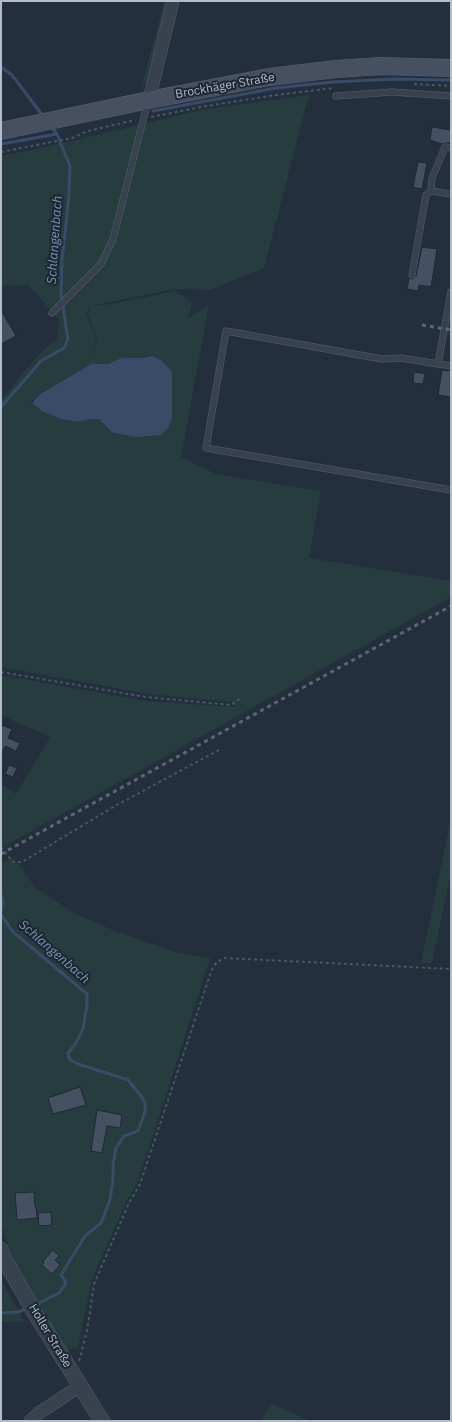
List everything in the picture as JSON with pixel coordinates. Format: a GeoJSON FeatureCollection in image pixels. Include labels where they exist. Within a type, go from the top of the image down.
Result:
{"type":"FeatureCollection","features":[{"type":"Feature","properties":{"kind":"main road","name":"Brockhäger Straße"},"geometry":{"type":"LineString","coordinates":[[1,131],[269,77],[336,69],[381,66],[451,68]]}},
{"type":"Feature","properties":{"kind":"street"},"geometry":{"type":"LineString","coordinates":[[149,100],[173,1]]}},
{"type":"Feature","properties":{"kind":"street","name":"Holler Straße"},"geometry":{"type":"LineString","coordinates":[[1,1250],[6,1262],[35,1313],[102,1421]]}},
{"type":"Feature","properties":{"kind":"street"},"geometry":{"type":"LineString","coordinates":[[30,1421],[39,1413],[80,1386]]}},
{"type":"Feature","properties":{"kind":"lane"},"geometry":{"type":"LineString","coordinates":[[336,96],[392,92],[451,96]]}},
{"type":"Feature","properties":{"kind":"lane"},"geometry":{"type":"LineString","coordinates":[[52,313],[101,264],[113,240],[143,118],[149,100]]}},
{"type":"Feature","properties":{"kind":"lane"},"geometry":{"type":"LineString","coordinates":[[412,275],[426,195],[430,191],[432,178],[445,147],[451,148]]}},
{"type":"Feature","properties":{"kind":"lane"},"geometry":{"type":"LineString","coordinates":[[430,191],[451,194]]}},
{"type":"Feature","properties":{"kind":"lane"},"geometry":{"type":"LineString","coordinates":[[438,364],[451,296]]}},
{"type":"Feature","properties":{"kind":"lane"},"geometry":{"type":"LineString","coordinates":[[451,366],[401,358],[382,359],[226,331],[206,448],[451,490]]}},
{"type":"Feature","properties":{"kind":"path"},"geometry":{"type":"LineString","coordinates":[[407,84],[451,86]]}},
{"type":"Feature","properties":{"kind":"path"},"geometry":{"type":"LineString","coordinates":[[1,152],[72,138],[88,131],[143,118],[206,106],[269,96],[340,88]]}},
{"type":"Feature","properties":{"kind":"path"},"geometry":{"type":"LineString","coordinates":[[1,672],[146,697],[231,705],[242,697]]}},
{"type":"Feature","properties":{"kind":"path"},"geometry":{"type":"LineString","coordinates":[[1,847],[13,862],[22,862],[115,806],[219,750]]}},
{"type":"Feature","properties":{"kind":"path"},"geometry":{"type":"LineString","coordinates":[[70,1371],[76,1367],[87,1331],[94,1284],[129,1203],[140,1184],[212,969],[217,962],[225,958],[451,969]]}},
{"type":"Feature","properties":{"kind":"green space"},"geometry":{"type":"Polygon","coordinates":[[[164,1],[180,1],[160,80],[142,85],[164,1]]]}},
{"type":"Feature","properties":{"kind":"green space"},"geometry":{"type":"Polygon","coordinates":[[[309,95],[264,268],[210,290],[175,289],[90,306],[86,314],[96,337],[92,358],[97,338],[88,314],[91,306],[112,304],[175,291],[192,302],[188,319],[209,304],[181,457],[216,474],[321,491],[309,558],[451,581],[451,597],[1,848],[1,784],[16,794],[50,737],[1,715],[1,675],[146,701],[235,707],[232,702],[148,694],[1,667],[1,400],[39,354],[57,339],[59,320],[29,285],[1,286],[1,156],[42,148],[206,109],[309,95]],[[153,356],[141,358],[121,358],[108,364],[91,364],[40,393],[32,401],[28,399],[42,411],[78,422],[99,419],[112,432],[153,356]]]}},
{"type":"Feature","properties":{"kind":"green space"},"geometry":{"type":"Polygon","coordinates":[[[451,818],[451,873],[432,963],[421,963],[451,818]]]}},
{"type":"Feature","properties":{"kind":"green space"},"geometry":{"type":"Polygon","coordinates":[[[13,857],[36,888],[74,913],[115,931],[178,953],[210,958],[138,1182],[126,1202],[91,1282],[78,1347],[65,1350],[15,1261],[7,1242],[1,1221],[1,863],[13,857]]]}},
{"type":"Feature","properties":{"kind":"green space"},"geometry":{"type":"Polygon","coordinates":[[[1,1279],[24,1322],[1,1322],[1,1279]]]}},
{"type":"Feature","properties":{"kind":"green space"},"geometry":{"type":"Polygon","coordinates":[[[272,1404],[311,1421],[261,1421],[272,1404]]]}},
{"type":"Feature","properties":{"kind":"water"},"geometry":{"type":"Polygon","coordinates":[[[153,356],[162,361],[172,372],[172,418],[168,429],[160,435],[135,437],[112,432],[99,419],[78,422],[61,419],[42,411],[32,403],[40,394],[91,364],[108,364],[121,358],[141,358],[153,356]]]}},
{"type":"Feature","properties":{"kind":"building"},"geometry":{"type":"Polygon","coordinates":[[[432,127],[451,130],[451,143],[442,144],[430,140],[432,127]]]}},
{"type":"Feature","properties":{"kind":"building"},"geometry":{"type":"Polygon","coordinates":[[[418,162],[427,163],[422,189],[413,187],[418,162]]]}},
{"type":"Feature","properties":{"kind":"building"},"geometry":{"type":"Polygon","coordinates":[[[422,247],[437,249],[431,287],[419,285],[418,291],[407,289],[409,278],[413,279],[416,276],[422,247]]]}},
{"type":"Feature","properties":{"kind":"building"},"geometry":{"type":"Polygon","coordinates":[[[1,310],[16,336],[1,344],[1,310]]]}},
{"type":"Feature","properties":{"kind":"building"},"geometry":{"type":"Polygon","coordinates":[[[442,370],[451,371],[451,397],[438,395],[442,370]]]}},
{"type":"Feature","properties":{"kind":"building"},"geometry":{"type":"Polygon","coordinates":[[[414,372],[425,374],[423,384],[413,383],[414,372]]]}},
{"type":"Feature","properties":{"kind":"building"},"geometry":{"type":"Polygon","coordinates":[[[1,725],[12,729],[8,738],[20,743],[16,751],[5,746],[1,755],[1,725]]]}},
{"type":"Feature","properties":{"kind":"building"},"geometry":{"type":"Polygon","coordinates":[[[9,765],[17,768],[13,777],[5,774],[9,765]]]}},
{"type":"Feature","properties":{"kind":"building"},"geometry":{"type":"Polygon","coordinates":[[[80,1087],[86,1105],[53,1114],[48,1098],[80,1087]]]}},
{"type":"Feature","properties":{"kind":"building"},"geometry":{"type":"Polygon","coordinates":[[[97,1110],[122,1115],[120,1128],[107,1126],[102,1153],[91,1151],[97,1110]]]}},
{"type":"Feature","properties":{"kind":"building"},"geometry":{"type":"Polygon","coordinates":[[[34,1192],[37,1218],[17,1220],[15,1193],[34,1192]]]}},
{"type":"Feature","properties":{"kind":"building"},"geometry":{"type":"Polygon","coordinates":[[[51,1212],[52,1225],[39,1226],[38,1213],[51,1212]]]}},
{"type":"Feature","properties":{"kind":"building"},"geometry":{"type":"Polygon","coordinates":[[[53,1250],[59,1256],[55,1260],[60,1265],[52,1274],[42,1265],[44,1263],[43,1261],[53,1250]]]}},
{"type":"Feature","properties":{"kind":"waterway","name":"Schlangenbach"},"geometry":{"type":"LineString","coordinates":[[1,67],[12,75],[43,116]]}},
{"type":"Feature","properties":{"kind":"waterway"},"geometry":{"type":"LineString","coordinates":[[153,111],[276,88],[333,82],[394,79],[451,80]]}},
{"type":"Feature","properties":{"kind":"waterway","name":"Schlangenbach"},"geometry":{"type":"LineString","coordinates":[[1,407],[41,361],[64,348],[68,339],[61,294],[62,261],[69,195],[70,166],[57,134],[51,126]]}},
{"type":"Feature","properties":{"kind":"waterway"},"geometry":{"type":"LineString","coordinates":[[1,144],[57,134]]}},
{"type":"Feature","properties":{"kind":"waterway","name":"Schlangenbach"},"geometry":{"type":"LineString","coordinates":[[1,895],[3,901],[1,912]]}},
{"type":"Feature","properties":{"kind":"waterway","name":"Schlangenbach"},"geometry":{"type":"LineString","coordinates":[[1,914],[12,931],[87,994],[87,1005],[83,1029],[76,1043],[68,1053],[70,1060],[128,1080],[145,1103],[145,1112],[138,1131],[124,1136],[116,1148],[110,1200],[101,1223],[85,1236],[61,1275],[66,1283],[59,1293],[35,1305]]}},
{"type":"Feature","properties":{"kind":"waterway","name":"Schlangenbach"},"geometry":{"type":"LineString","coordinates":[[1,1313],[18,1312],[26,1309]]}},
{"type":"Feature","properties":{"kind":"railway"},"geometry":{"type":"LineString","coordinates":[[422,325],[451,330]]}},
{"type":"Feature","properties":{"kind":"railway"},"geometry":{"type":"LineString","coordinates":[[1,854],[451,606]]}}]}
